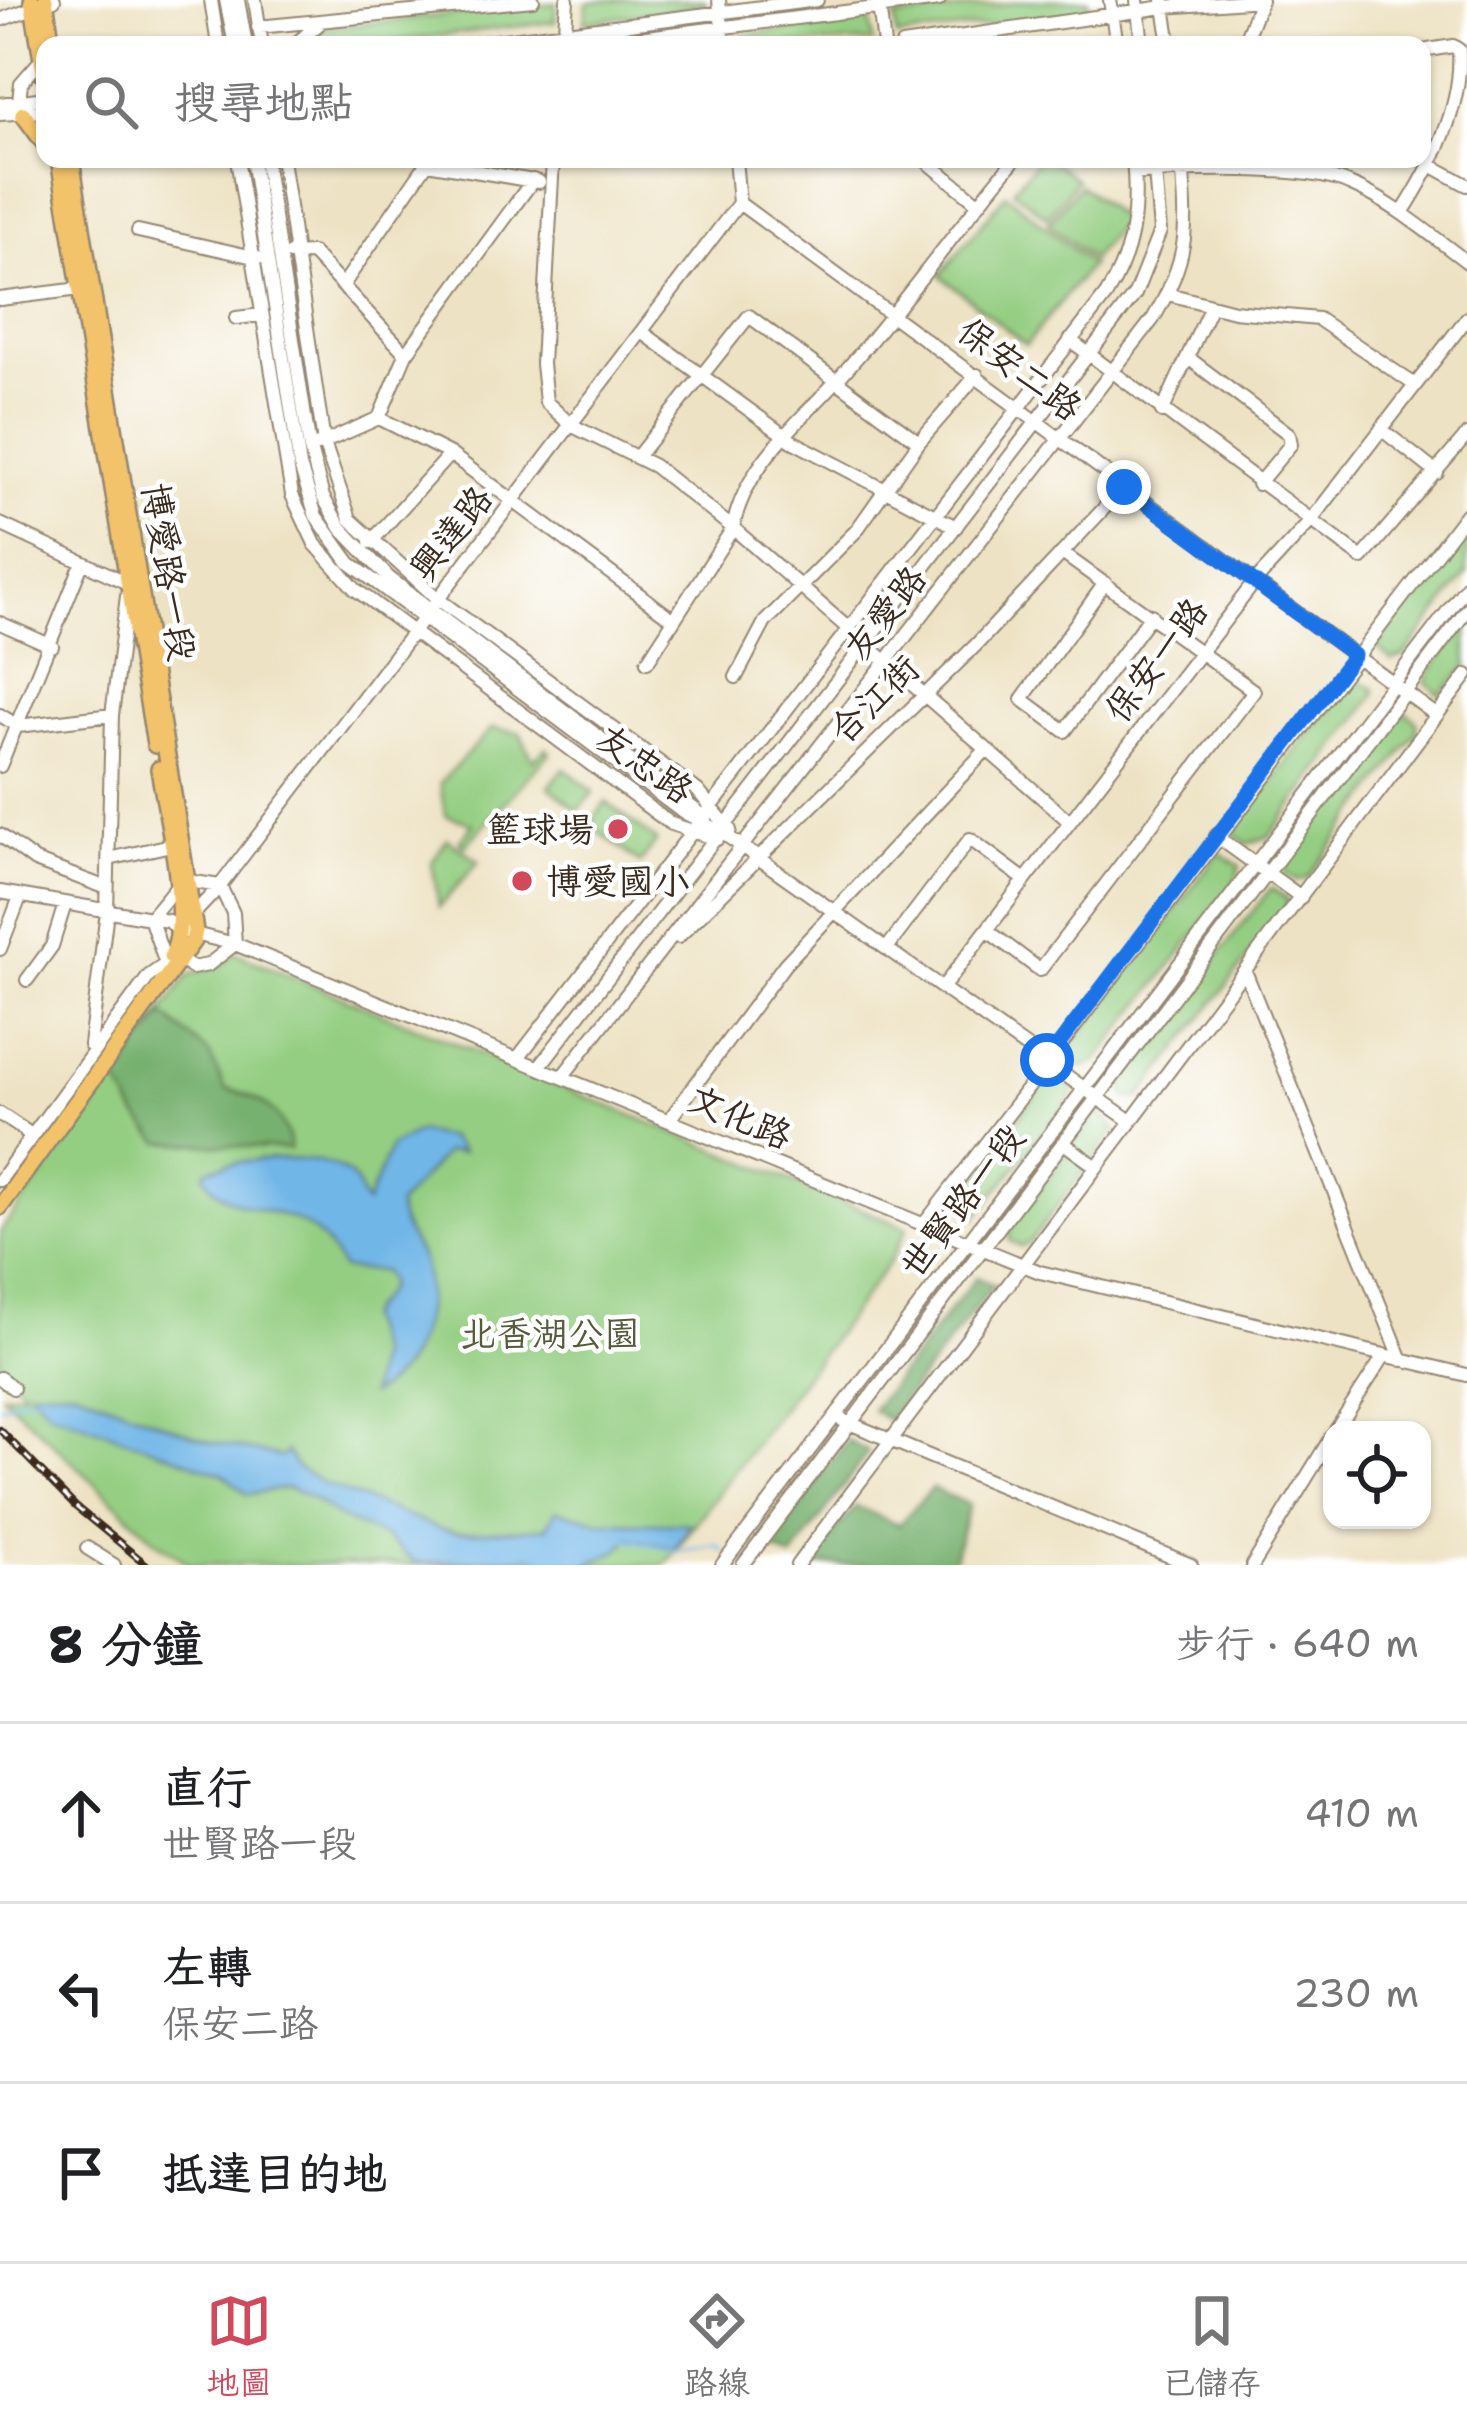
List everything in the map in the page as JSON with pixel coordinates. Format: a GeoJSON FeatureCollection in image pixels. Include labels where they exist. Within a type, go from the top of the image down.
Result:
{"type":"FeatureCollection","features":[{"type":"Feature","properties":{"kind":"main road"},"geometry":{"type":"LineString","coordinates":[[42,2],[44,36]]}},
{"type":"Feature","properties":{"kind":"main road"},"geometry":{"type":"LineString","coordinates":[[21,108],[36,130]]}},
{"type":"Feature","properties":{"kind":"main road","name":"博愛路一段"},"geometry":{"type":"LineString","coordinates":[[61,168],[87,288]]}},
{"type":"Feature","properties":{"kind":"main road","name":"博愛路一段"},"geometry":{"type":"LineString","coordinates":[[71,168],[189,925],[172,964],[157,982]]}},
{"type":"Feature","properties":{"kind":"main road","name":"博愛路一段"},"geometry":{"type":"LineString","coordinates":[[136,588],[171,845],[181,885]]}},
{"type":"Feature","properties":{"kind":"main road"},"geometry":{"type":"LineString","coordinates":[[0,1192],[157,982]]}},
{"type":"Feature","properties":{"kind":"main road"},"geometry":{"type":"LineString","coordinates":[[0,1207],[157,982]]}},
{"type":"Feature","properties":{"kind":"street"},"geometry":{"type":"LineString","coordinates":[[211,0],[217,36]]}},
{"type":"Feature","properties":{"kind":"street"},"geometry":{"type":"LineString","coordinates":[[226,0],[233,36]]}},
{"type":"Feature","properties":{"kind":"street"},"geometry":{"type":"LineString","coordinates":[[238,0],[244,36]]}},
{"type":"Feature","properties":{"kind":"street"},"geometry":{"type":"LineString","coordinates":[[255,0],[260,36]]}},
{"type":"Feature","properties":{"kind":"street"},"geometry":{"type":"LineString","coordinates":[[258,27],[533,0]]}},
{"type":"Feature","properties":{"kind":"street"},"geometry":{"type":"LineString","coordinates":[[564,36],[567,0]]}},
{"type":"Feature","properties":{"kind":"street"},"geometry":{"type":"LineString","coordinates":[[578,36],[720,6],[817,0]]}},
{"type":"Feature","properties":{"kind":"street"},"geometry":{"type":"LineString","coordinates":[[657,36],[879,4],[939,0]]}},
{"type":"Feature","properties":{"kind":"street"},"geometry":{"type":"LineString","coordinates":[[952,36],[1111,7],[1261,0],[1247,36]]}},
{"type":"Feature","properties":{"kind":"street"},"geometry":{"type":"LineString","coordinates":[[0,20],[42,2]]}},
{"type":"Feature","properties":{"kind":"street"},"geometry":{"type":"LineString","coordinates":[[1163,3],[1168,36]]}},
{"type":"Feature","properties":{"kind":"street"},"geometry":{"type":"LineString","coordinates":[[879,4],[883,36]]}},
{"type":"Feature","properties":{"kind":"street"},"geometry":{"type":"LineString","coordinates":[[1138,5],[1141,36]]}},
{"type":"Feature","properties":{"kind":"street"},"geometry":{"type":"LineString","coordinates":[[720,6],[723,36]]}},
{"type":"Feature","properties":{"kind":"street"},"geometry":{"type":"LineString","coordinates":[[306,36],[325,22]]}},
{"type":"Feature","properties":{"kind":"street"},"geometry":{"type":"LineString","coordinates":[[1431,51],[1459,50],[1460,76],[1432,166],[1467,185]]}},
{"type":"Feature","properties":{"kind":"street"},"geometry":{"type":"LineString","coordinates":[[21,108],[21,83],[36,69]]}},
{"type":"Feature","properties":{"kind":"street"},"geometry":{"type":"LineString","coordinates":[[0,114],[36,102]]}},
{"type":"Feature","properties":{"kind":"street"},"geometry":{"type":"LineString","coordinates":[[0,104],[36,110]]}},
{"type":"Feature","properties":{"kind":"street","name":"友忠路"},"geometry":{"type":"LineString","coordinates":[[241,168],[275,256]]}},
{"type":"Feature","properties":{"kind":"street","name":"友忠路"},"geometry":{"type":"LineString","coordinates":[[254,168],[275,256],[304,451],[426,615],[720,831]]}},
{"type":"Feature","properties":{"kind":"street","name":"友忠路"},"geometry":{"type":"LineString","coordinates":[[266,168],[304,451],[298,511],[327,560],[355,589],[426,615]]}},
{"type":"Feature","properties":{"kind":"street","name":"友忠路"},"geometry":{"type":"LineString","coordinates":[[281,168],[275,256],[262,315],[304,451],[340,528],[426,615],[671,824],[700,817],[720,831]]}},
{"type":"Feature","properties":{"kind":"street"},"geometry":{"type":"LineString","coordinates":[[343,285],[424,168]]}},
{"type":"Feature","properties":{"kind":"street"},"geometry":{"type":"LineString","coordinates":[[458,168],[551,184]]}},
{"type":"Feature","properties":{"kind":"street"},"geometry":{"type":"LineString","coordinates":[[553,168],[542,364],[546,402],[571,425],[637,457],[733,528],[1070,822]]}},
{"type":"Feature","properties":{"kind":"street"},"geometry":{"type":"LineString","coordinates":[[736,168],[739,203]]}},
{"type":"Feature","properties":{"kind":"street"},"geometry":{"type":"LineString","coordinates":[[935,168],[978,203]]}},
{"type":"Feature","properties":{"kind":"street"},"geometry":{"type":"LineString","coordinates":[[647,662],[733,528],[736,510],[782,434],[838,379],[1007,168]]}},
{"type":"Feature","properties":{"kind":"street","name":"友愛路"},"geometry":{"type":"LineString","coordinates":[[517,1059],[1127,262],[1135,225],[1134,168]]}},
{"type":"Feature","properties":{"kind":"street"},"geometry":{"type":"LineString","coordinates":[[1134,175],[1149,168]]}},
{"type":"Feature","properties":{"kind":"street","name":"友愛路"},"geometry":{"type":"LineString","coordinates":[[539,1067],[1090,357],[1148,274],[1160,232],[1155,168]]}},
{"type":"Feature","properties":{"kind":"street","name":"友愛路"},"geometry":{"type":"LineString","coordinates":[[562,1077],[1168,294],[1190,215],[1183,168]]}},
{"type":"Feature","properties":{"kind":"street"},"geometry":{"type":"LineString","coordinates":[[1298,168],[1350,184],[1402,213],[1467,262]]}},
{"type":"Feature","properties":{"kind":"street"},"geometry":{"type":"LineString","coordinates":[[1402,213],[1431,168]]}},
{"type":"Feature","properties":{"kind":"street"},"geometry":{"type":"LineString","coordinates":[[304,451],[379,418],[406,354],[533,180]]}},
{"type":"Feature","properties":{"kind":"street","name":"保安二路"},"geometry":{"type":"LineString","coordinates":[[739,203],[892,311],[1436,716]]}},
{"type":"Feature","properties":{"kind":"street","name":"興達路"},"geometry":{"type":"LineString","coordinates":[[189,925],[739,203]]}},
{"type":"Feature","properties":{"kind":"street"},"geometry":{"type":"LineString","coordinates":[[138,231],[275,256],[313,253],[406,354]]}},
{"type":"Feature","properties":{"kind":"street"},"geometry":{"type":"LineString","coordinates":[[0,299],[87,288]]}},
{"type":"Feature","properties":{"kind":"street"},"geometry":{"type":"LineString","coordinates":[[1168,294],[1211,306],[1318,319],[1415,385]]}},
{"type":"Feature","properties":{"kind":"street"},"geometry":{"type":"LineString","coordinates":[[1162,412],[1191,360],[1211,306]]}},
{"type":"Feature","properties":{"kind":"street"},"geometry":{"type":"LineString","coordinates":[[236,318],[262,315]]}},
{"type":"Feature","properties":{"kind":"street"},"geometry":{"type":"LineString","coordinates":[[637,457],[749,316],[919,442]]}},
{"type":"Feature","properties":{"kind":"street","name":"保安一路"},"geometry":{"type":"LineString","coordinates":[[943,987],[1200,651],[1310,522],[1467,318]]}},
{"type":"Feature","properties":{"kind":"street"},"geometry":{"type":"LineString","coordinates":[[642,332],[782,434],[956,527]]}},
{"type":"Feature","properties":{"kind":"street"},"geometry":{"type":"LineString","coordinates":[[1070,340],[1362,558],[1467,435]]}},
{"type":"Feature","properties":{"kind":"street"},"geometry":{"type":"LineString","coordinates":[[1191,360],[1289,434],[1291,444],[1280,462],[1258,484]]}},
{"type":"Feature","properties":{"kind":"street"},"geometry":{"type":"LineString","coordinates":[[736,677],[765,622],[856,531],[919,442],[977,376]]}},
{"type":"Feature","properties":{"kind":"street"},"geometry":{"type":"LineString","coordinates":[[379,418],[450,454],[671,618]]}},
{"type":"Feature","properties":{"kind":"street"},"geometry":{"type":"LineString","coordinates":[[1381,429],[1437,473]]}},
{"type":"Feature","properties":{"kind":"street"},"geometry":{"type":"LineString","coordinates":[[370,542],[450,454]]}},
{"type":"Feature","properties":{"kind":"street","name":"合江街"},"geometry":{"type":"LineString","coordinates":[[661,950],[701,920],[755,856],[1124,487]]}},
{"type":"Feature","properties":{"kind":"street","name":"世賢路一段"},"geometry":{"type":"LineString","coordinates":[[926,1223],[1216,836],[1467,513]]}},
{"type":"Feature","properties":{"kind":"street"},"geometry":{"type":"LineString","coordinates":[[0,524],[136,588],[112,715],[107,911],[91,1045]]}},
{"type":"Feature","properties":{"kind":"street"},"geometry":{"type":"LineString","coordinates":[[988,931],[1040,970],[1254,692],[1062,553]]}},
{"type":"Feature","properties":{"kind":"street"},"geometry":{"type":"LineString","coordinates":[[0,766],[81,566]]}},
{"type":"Feature","properties":{"kind":"street"},"geometry":{"type":"LineString","coordinates":[[1106,584],[1022,699],[1065,731],[1151,616]]}},
{"type":"Feature","properties":{"kind":"street","name":"世賢路一段"},"geometry":{"type":"LineString","coordinates":[[722,1565],[984,1250],[1065,1144],[1268,874],[1467,586]]}},
{"type":"Feature","properties":{"kind":"street","name":"世賢路一段"},"geometry":{"type":"LineString","coordinates":[[743,1565],[968,1244],[1085,1088],[1256,864],[1467,610]]}},
{"type":"Feature","properties":{"kind":"street"},"geometry":{"type":"LineString","coordinates":[[0,622],[52,646]]}},
{"type":"Feature","properties":{"kind":"street"},"geometry":{"type":"LineString","coordinates":[[796,1565],[1467,675]]}},
{"type":"Feature","properties":{"kind":"street"},"geometry":{"type":"LineString","coordinates":[[0,715],[18,726],[112,715]]}},
{"type":"Feature","properties":{"kind":"street"},"geometry":{"type":"LineString","coordinates":[[669,1120],[785,964],[985,751]]}},
{"type":"Feature","properties":{"kind":"street"},"geometry":{"type":"LineString","coordinates":[[720,831],[1129,1120]]}},
{"type":"Feature","properties":{"kind":"street"},"geometry":{"type":"LineString","coordinates":[[0,835],[35,861],[107,888]]}},
{"type":"Feature","properties":{"kind":"street"},"geometry":{"type":"LineString","coordinates":[[1216,836],[1300,897]]}},
{"type":"Feature","properties":{"kind":"street"},"geometry":{"type":"LineString","coordinates":[[887,948],[970,839],[1025,880]]}},
{"type":"Feature","properties":{"kind":"street"},"geometry":{"type":"LineString","coordinates":[[109,859],[171,845]]}},
{"type":"Feature","properties":{"kind":"street"},"geometry":{"type":"LineString","coordinates":[[181,885],[220,886],[233,914],[235,944],[208,965],[172,964],[150,918],[181,885]]}},
{"type":"Feature","properties":{"kind":"street","name":"文化路"},"geometry":{"type":"LineString","coordinates":[[0,892],[189,925],[1019,1264],[1467,1375]]}},
{"type":"Feature","properties":{"kind":"street"},"geometry":{"type":"LineString","coordinates":[[0,950],[20,897]]}},
{"type":"Feature","properties":{"kind":"street"},"geometry":{"type":"LineString","coordinates":[[27,980],[52,946],[65,904]]}},
{"type":"Feature","properties":{"kind":"street"},"geometry":{"type":"LineString","coordinates":[[1245,971],[1402,1360]]}},
{"type":"Feature","properties":{"kind":"street"},"geometry":{"type":"LineString","coordinates":[[0,1180],[157,982]]}},
{"type":"Feature","properties":{"kind":"street"},"geometry":{"type":"LineString","coordinates":[[0,1217],[157,982]]}},
{"type":"Feature","properties":{"kind":"street"},"geometry":{"type":"LineString","coordinates":[[0,1114],[27,1132]]}},
{"type":"Feature","properties":{"kind":"street"},"geometry":{"type":"LineString","coordinates":[[1065,1144],[1094,1166]]}},
{"type":"Feature","properties":{"kind":"street"},"geometry":{"type":"LineString","coordinates":[[1342,1421],[1384,1356]]}},
{"type":"Feature","properties":{"kind":"street"},"geometry":{"type":"LineString","coordinates":[[0,1378],[13,1388]]}},
{"type":"Feature","properties":{"kind":"street"},"geometry":{"type":"LineString","coordinates":[[842,1420],[1191,1565]]}},
{"type":"Feature","properties":{"kind":"street"},"geometry":{"type":"LineString","coordinates":[[1253,1565],[1323,1451]]}},
{"type":"Feature","properties":{"kind":"street"},"geometry":{"type":"LineString","coordinates":[[87,1548],[114,1565]]}},
{"type":"Feature","properties":{"kind":"green space"},"geometry":{"type":"Polygon","coordinates":[[[705,0],[706,5],[585,22],[587,3],[705,0]]]}},
{"type":"Feature","properties":{"kind":"green space"},"geometry":{"type":"Polygon","coordinates":[[[1036,0],[1088,0],[1090,13],[905,36],[897,36],[895,18],[1036,0]]]}},
{"type":"Feature","properties":{"kind":"green space"},"geometry":{"type":"Polygon","coordinates":[[[556,3],[555,22],[435,36],[310,36],[317,29],[556,3]]]}},
{"type":"Feature","properties":{"kind":"green space"},"geometry":{"type":"Polygon","coordinates":[[[870,18],[872,36],[743,36],[870,18]]]}},
{"type":"Feature","properties":{"kind":"green space"},"geometry":{"type":"Polygon","coordinates":[[[1031,168],[1062,168],[1077,180],[1047,217],[1013,190],[1031,168]]]}},
{"type":"Feature","properties":{"kind":"green space"},"geometry":{"type":"Polygon","coordinates":[[[1080,185],[1123,220],[1092,259],[1048,223],[1080,185]]]}},
{"type":"Feature","properties":{"kind":"green space"},"geometry":{"type":"Polygon","coordinates":[[[1006,194],[1091,264],[1026,345],[940,275],[1006,194]]]}},
{"type":"Feature","properties":{"kind":"green space"},"geometry":{"type":"Polygon","coordinates":[[[1467,524],[1467,573],[1404,656],[1392,660],[1378,648],[1380,638],[1467,524]]]}},
{"type":"Feature","properties":{"kind":"green space"},"geometry":{"type":"Polygon","coordinates":[[[1467,623],[1467,667],[1440,695],[1426,682],[1429,673],[1467,623]]]}},
{"type":"Feature","properties":{"kind":"green space"},"geometry":{"type":"Polygon","coordinates":[[[1355,679],[1375,689],[1374,696],[1270,836],[1247,844],[1235,835],[1237,827],[1346,684],[1355,679]]]}},
{"type":"Feature","properties":{"kind":"green space"},"geometry":{"type":"Polygon","coordinates":[[[1407,713],[1417,722],[1417,732],[1308,878],[1296,881],[1286,874],[1285,865],[1392,720],[1407,713]]]}},
{"type":"Feature","properties":{"kind":"green space"},"geometry":{"type":"Polygon","coordinates":[[[492,728],[520,733],[533,760],[546,748],[550,753],[465,846],[459,841],[473,824],[445,815],[440,783],[492,728]]]}},
{"type":"Feature","properties":{"kind":"green space","name":"籃球場"},"geometry":{"type":"Polygon","coordinates":[[[564,768],[594,792],[578,811],[549,787],[564,768]]]}},
{"type":"Feature","properties":{"kind":"green space","name":"籃球場"},"geometry":{"type":"Polygon","coordinates":[[[606,802],[657,841],[640,863],[589,825],[606,802]]]}},
{"type":"Feature","properties":{"kind":"green space"},"geometry":{"type":"Polygon","coordinates":[[[447,839],[479,861],[439,907],[432,862],[447,839]]]}},
{"type":"Feature","properties":{"kind":"green space"},"geometry":{"type":"Polygon","coordinates":[[[1219,852],[1240,866],[1235,883],[1096,1062],[1082,1067],[1070,1059],[1069,1050],[1219,852]]]}},
{"type":"Feature","properties":{"kind":"green space"},"geometry":{"type":"Polygon","coordinates":[[[1271,888],[1287,899],[1287,908],[1140,1098],[1127,1098],[1121,1080],[1271,888]]]}},
{"type":"Feature","properties":{"kind":"green space","name":"北香湖公園"},"geometry":{"type":"Polygon","coordinates":[[[235,953],[907,1228],[890,1261],[665,1565],[191,1565],[157,1542],[2,1395],[24,1391],[0,1366],[0,1232],[189,975],[223,964],[235,953]]]}},
{"type":"Feature","properties":{"kind":"green space"},"geometry":{"type":"Polygon","coordinates":[[[164,1015],[209,1053],[225,1089],[259,1101],[276,1115],[290,1149],[161,1142],[137,1116],[115,1078],[164,1015]]]}},
{"type":"Feature","properties":{"kind":"green space"},"geometry":{"type":"Polygon","coordinates":[[[1061,1074],[1074,1085],[1073,1095],[976,1217],[969,1209],[974,1177],[1047,1079],[1061,1074]]]}},
{"type":"Feature","properties":{"kind":"green space"},"geometry":{"type":"Polygon","coordinates":[[[1099,1111],[1116,1129],[1030,1242],[1022,1247],[1010,1241],[1009,1228],[1099,1111]]]}},
{"type":"Feature","properties":{"kind":"green space"},"geometry":{"type":"Polygon","coordinates":[[[976,1277],[994,1285],[888,1420],[872,1410],[976,1277]]]}},
{"type":"Feature","properties":{"kind":"green space"},"geometry":{"type":"Polygon","coordinates":[[[847,1440],[868,1452],[792,1558],[770,1548],[847,1440]]]}},
{"type":"Feature","properties":{"kind":"green space"},"geometry":{"type":"Polygon","coordinates":[[[932,1488],[969,1505],[952,1565],[809,1565],[856,1506],[898,1525],[932,1488]]]}},
{"type":"Feature","properties":{"kind":"water"},"geometry":{"type":"Polygon","coordinates":[[[418,1132],[449,1138],[462,1152],[446,1152],[398,1205],[423,1264],[426,1301],[418,1340],[409,1357],[385,1386],[370,1395],[377,1355],[366,1319],[388,1285],[382,1271],[342,1269],[326,1243],[308,1227],[234,1202],[204,1175],[207,1169],[241,1162],[305,1160],[341,1170],[356,1182],[366,1204],[391,1146],[418,1132]]]}},
{"type":"Feature","properties":{"kind":"water"},"geometry":{"type":"Polygon","coordinates":[[[74,1389],[210,1442],[282,1457],[286,1451],[296,1467],[324,1484],[458,1533],[546,1528],[556,1510],[602,1522],[691,1524],[675,1548],[629,1539],[616,1552],[586,1565],[551,1565],[532,1557],[416,1563],[385,1537],[340,1518],[310,1497],[288,1488],[247,1494],[223,1474],[48,1410],[29,1390],[74,1389]]]}},
{"type":"Feature","properties":{"kind":"waterway"},"geometry":{"type":"LineString","coordinates":[[0,1406],[32,1395]]}},
{"type":"Feature","properties":{"kind":"waterway"},"geometry":{"type":"LineString","coordinates":[[624,1539],[679,1551],[716,1545],[724,1551]]}},
{"type":"Feature","properties":{"kind":"railway"},"geometry":{"type":"LineString","coordinates":[[0,1430],[76,1507],[147,1565]]}},
{"type":"Feature","properties":{"kind":"place","name":"籃球場"},"geometry":{"type":"Point","coordinates":[618,829]}},
{"type":"Feature","properties":{"kind":"place","name":"博愛國小"},"geometry":{"type":"Point","coordinates":[522,881]}},
{"type":"Feature","properties":{"kind":"route"},"geometry":{"type":"LineString","coordinates":[[1047,1060],[1354,655],[1124,487]]}}]}
